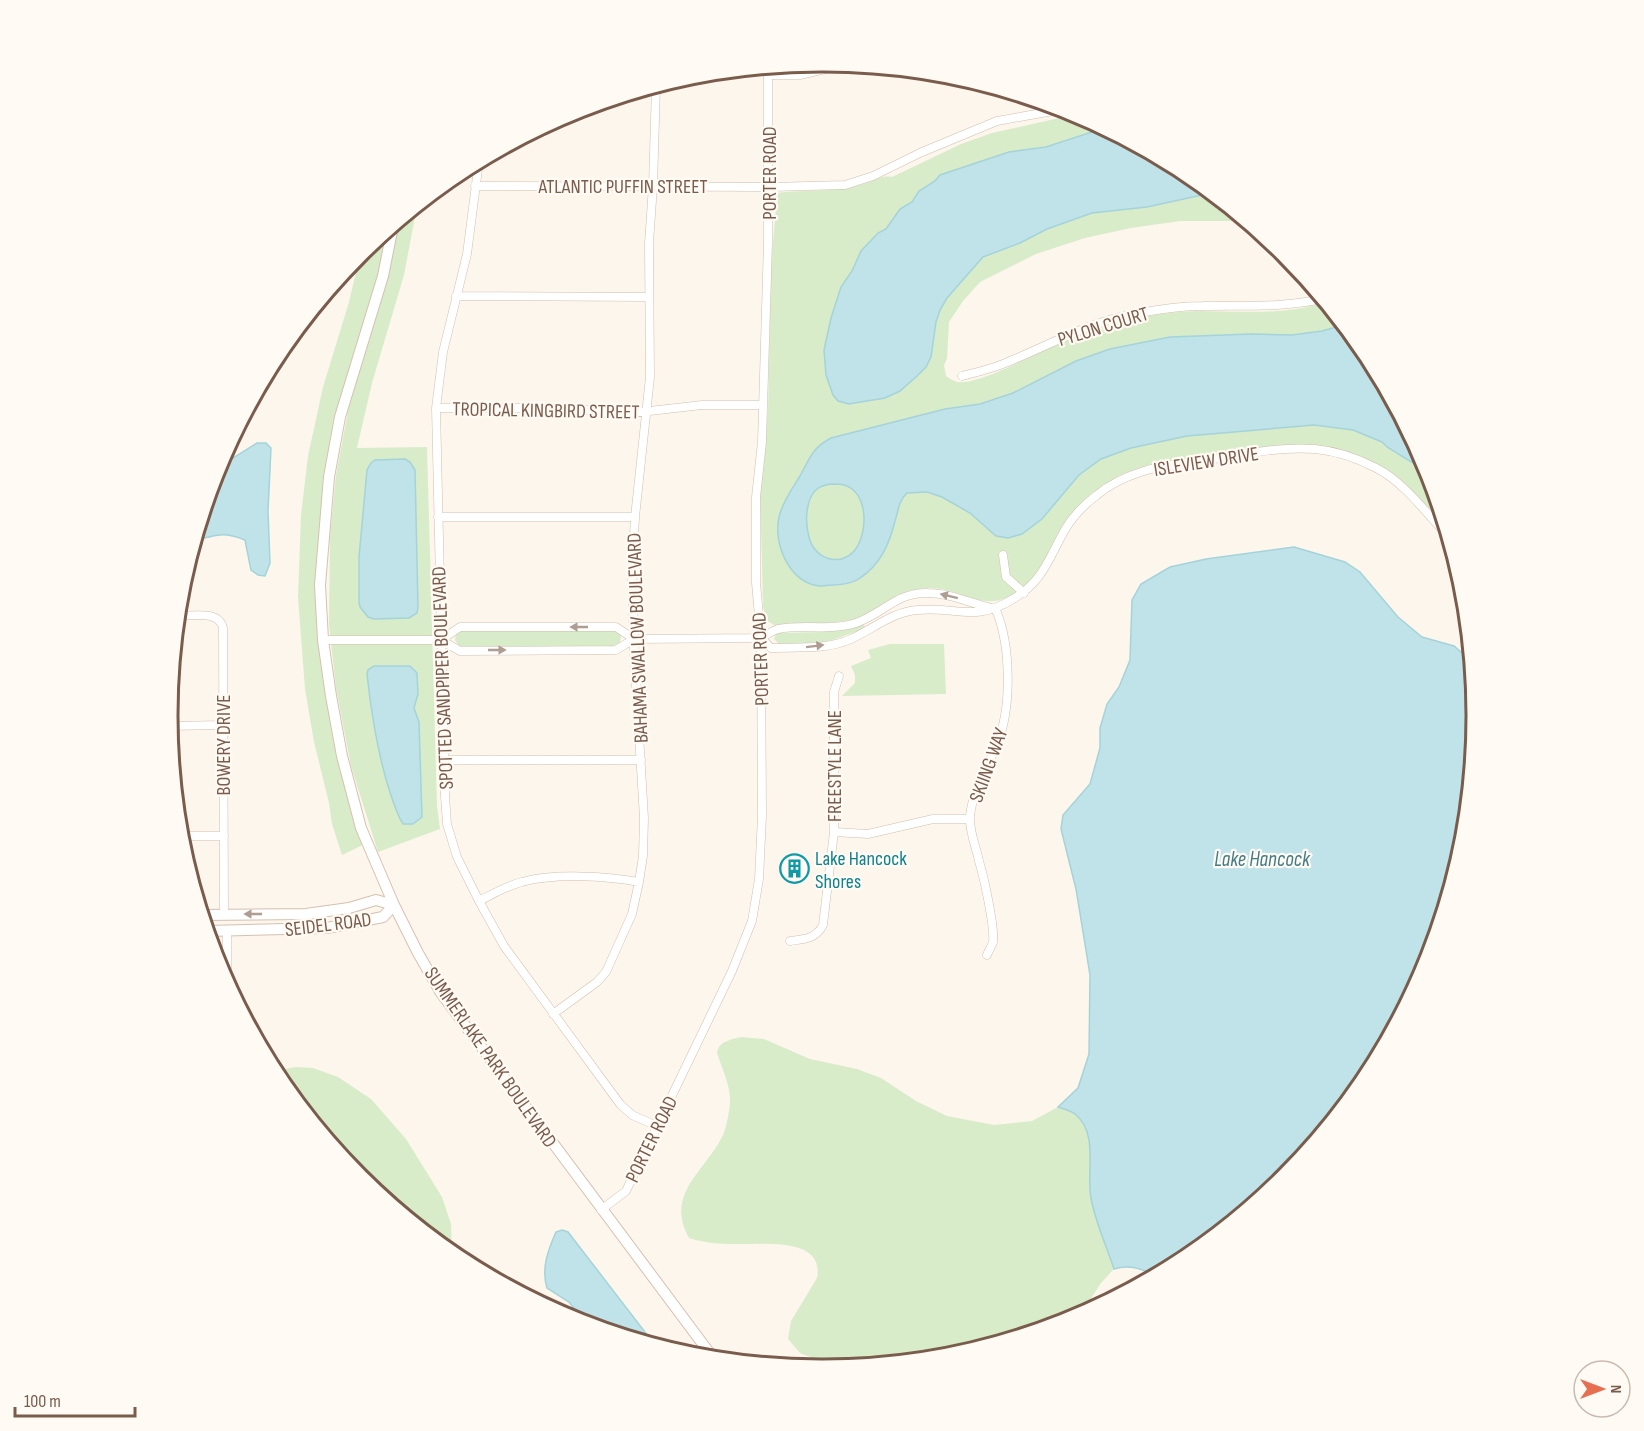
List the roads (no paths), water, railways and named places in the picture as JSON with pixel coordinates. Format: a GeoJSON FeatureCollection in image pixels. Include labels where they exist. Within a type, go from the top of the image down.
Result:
{"type":"FeatureCollection","features":[{"type":"Feature","properties":{"kind":"main road","name":"SUMMERLAKE PARK BOULEVARD"},"geometry":{"type":"LineString","coordinates":[[390,239],[383,276],[340,417],[329,477],[320,585],[323,640],[331,696],[342,756],[358,818],[394,905],[441,993],[706,1348]]}},
{"type":"Feature","properties":{"kind":"main road","name":"SEIDEL ROAD"},"geometry":{"type":"LineString","coordinates":[[211,915],[306,914],[349,908],[376,900],[394,905],[383,917],[334,927],[216,931]]}},
{"type":"Feature","properties":{"kind":"street"},"geometry":{"type":"LineString","coordinates":[[783,73],[800,75],[812,72]]}},
{"type":"Feature","properties":{"kind":"street","name":"PORTER ROAD"},"geometry":{"type":"LineString","coordinates":[[601,1210],[626,1191],[732,971],[752,921],[762,855],[761,638],[756,582],[756,497],[763,405],[770,187],[768,74]]}},
{"type":"Feature","properties":{"kind":"street","name":"BAHAMA SWALLOW BOULEVARD"},"geometry":{"type":"LineString","coordinates":[[553,1014],[597,982],[606,972],[632,914],[643,856],[644,818],[632,573],[634,517],[650,377],[649,243],[656,94]]}},
{"type":"Feature","properties":{"kind":"street","name":"ATLANTIC PUFFIN STREET"},"geometry":{"type":"LineString","coordinates":[[476,186],[845,185],[873,176],[922,152],[997,121],[1045,112]]}},
{"type":"Feature","properties":{"kind":"street","name":"SPOTTED SANDPIPER BOULEVARD"},"geometry":{"type":"LineString","coordinates":[[478,172],[467,254],[442,352],[436,408],[447,824],[457,857],[478,901],[504,946],[620,1104],[632,1115],[657,1126]]}},
{"type":"Feature","properties":{"kind":"street"},"geometry":{"type":"LineString","coordinates":[[456,296],[649,297]]}},
{"type":"Feature","properties":{"kind":"street","name":"PYLON COURT"},"geometry":{"type":"LineString","coordinates":[[962,376],[1000,365],[1078,330],[1126,315],[1202,306],[1266,307],[1296,305],[1314,301]]}},
{"type":"Feature","properties":{"kind":"street","name":"TROPICAL KINGBIRD STREET"},"geometry":{"type":"LineString","coordinates":[[436,408],[573,408],[623,414],[702,405],[763,405]]}},
{"type":"Feature","properties":{"kind":"street","name":"ISLEVIEW DRIVE"},"geometry":{"type":"LineString","coordinates":[[761,638],[771,648],[814,647],[849,640],[890,618],[917,610],[969,614],[996,610],[1024,592],[1039,578],[1067,527],[1078,513],[1105,488],[1140,472],[1155,468],[1239,455],[1314,449],[1336,452],[1378,469],[1404,490],[1436,523]]}},
{"type":"Feature","properties":{"kind":"street"},"geometry":{"type":"LineString","coordinates":[[438,517],[634,517]]}},
{"type":"Feature","properties":{"kind":"street"},"geometry":{"type":"LineString","coordinates":[[1004,555],[1006,577],[1024,592]]}},
{"type":"Feature","properties":{"kind":"street"},"geometry":{"type":"LineString","coordinates":[[323,640],[441,640],[460,651],[616,650],[634,639],[761,638],[776,630],[825,628],[855,623],[868,618],[901,597],[914,594],[941,594],[996,610]]}},
{"type":"Feature","properties":{"kind":"street","name":"SKIING WAY"},"geometry":{"type":"LineString","coordinates":[[987,954],[993,936],[970,819],[977,785],[996,746],[1005,719],[1006,656],[996,610]]}},
{"type":"Feature","properties":{"kind":"street","name":"BOWERY DRIVE"},"geometry":{"type":"LineString","coordinates":[[187,616],[215,617],[222,623],[224,915]]}},
{"type":"Feature","properties":{"kind":"street"},"geometry":{"type":"LineString","coordinates":[[868,618],[873,627]]}},
{"type":"Feature","properties":{"kind":"street"},"geometry":{"type":"LineString","coordinates":[[441,640],[460,627],[616,627],[634,639]]}},
{"type":"Feature","properties":{"kind":"street","name":"FREESTYLE LANE"},"geometry":{"type":"LineString","coordinates":[[790,940],[814,936],[819,933],[823,925],[834,832],[834,692],[839,676]]}},
{"type":"Feature","properties":{"kind":"street"},"geometry":{"type":"LineString","coordinates":[[178,726],[223,725]]}},
{"type":"Feature","properties":{"kind":"street"},"geometry":{"type":"LineString","coordinates":[[444,760],[641,760]]}},
{"type":"Feature","properties":{"kind":"street"},"geometry":{"type":"LineString","coordinates":[[834,832],[868,834],[933,819],[970,819]]}},
{"type":"Feature","properties":{"kind":"street"},"geometry":{"type":"LineString","coordinates":[[190,836],[224,836]]}},
{"type":"Feature","properties":{"kind":"street"},"geometry":{"type":"LineString","coordinates":[[478,901],[505,888],[542,878],[609,878],[639,882]]}},
{"type":"Feature","properties":{"kind":"street"},"geometry":{"type":"LineString","coordinates":[[227,931],[228,963]]}},
{"type":"Feature","properties":{"kind":"water"},"geometry":{"type":"Polygon","coordinates":[[[1093,132],[1144,158],[1201,195],[1147,207],[1092,213],[1047,229],[1020,243],[983,257],[947,298],[940,310],[931,357],[926,367],[917,376],[900,391],[885,398],[849,404],[838,401],[833,395],[826,375],[824,350],[841,287],[852,271],[861,251],[878,233],[886,229],[900,209],[912,202],[919,191],[940,175],[1009,152],[1046,147],[1093,132]]]}},
{"type":"Feature","properties":{"kind":"water"},"geometry":{"type":"Polygon","coordinates":[[[1335,327],[1379,394],[1415,464],[1382,442],[1353,430],[1314,425],[1187,436],[1131,448],[1101,459],[1079,475],[1042,519],[1022,534],[1008,538],[996,536],[970,513],[942,497],[927,492],[907,493],[900,503],[883,554],[867,573],[857,580],[840,585],[819,586],[808,583],[792,570],[781,550],[778,528],[782,507],[812,454],[831,438],[945,409],[980,404],[1013,393],[1076,361],[1110,349],[1170,337],[1292,335],[1335,327]],[[825,485],[817,489],[810,499],[807,512],[807,525],[812,545],[822,556],[835,560],[849,556],[855,550],[864,524],[862,504],[858,496],[844,485],[825,485]]]}},
{"type":"Feature","properties":{"kind":"water"},"geometry":{"type":"Polygon","coordinates":[[[257,443],[266,443],[271,448],[268,511],[270,563],[265,576],[258,575],[251,570],[245,540],[223,535],[204,538],[232,459],[257,443]]]}},
{"type":"Feature","properties":{"kind":"water"},"geometry":{"type":"Polygon","coordinates":[[[405,459],[415,470],[417,613],[409,618],[374,619],[368,617],[359,602],[359,557],[367,470],[375,460],[405,459]]]}},
{"type":"Feature","properties":{"kind":"water","name":"Lake Hancock"},"geometry":{"type":"Polygon","coordinates":[[[1294,547],[1345,562],[1360,572],[1398,617],[1422,637],[1454,646],[1462,652],[1466,716],[1460,799],[1444,882],[1417,962],[1379,1037],[1333,1107],[1277,1171],[1214,1226],[1146,1272],[1130,1267],[1114,1269],[1091,1198],[1087,1131],[1075,1114],[1058,1107],[1078,1088],[1089,1054],[1090,975],[1076,889],[1061,829],[1063,815],[1090,784],[1100,748],[1100,728],[1107,704],[1119,687],[1130,660],[1132,600],[1141,584],[1170,567],[1206,559],[1294,547]]]}},
{"type":"Feature","properties":{"kind":"water"},"geometry":{"type":"Polygon","coordinates":[[[374,666],[410,666],[417,673],[418,694],[414,708],[419,722],[422,817],[413,824],[403,824],[400,819],[383,766],[367,674],[368,670],[374,666]]]}},
{"type":"Feature","properties":{"kind":"water"},"geometry":{"type":"Polygon","coordinates":[[[562,1230],[568,1232],[647,1335],[575,1309],[569,1302],[547,1288],[545,1267],[556,1232],[562,1230]]]}},
{"type":"Feature","properties":{"kind":"place","name":"Lake Hancock Shores"},"geometry":{"type":"Point","coordinates":[794,869]}}]}
